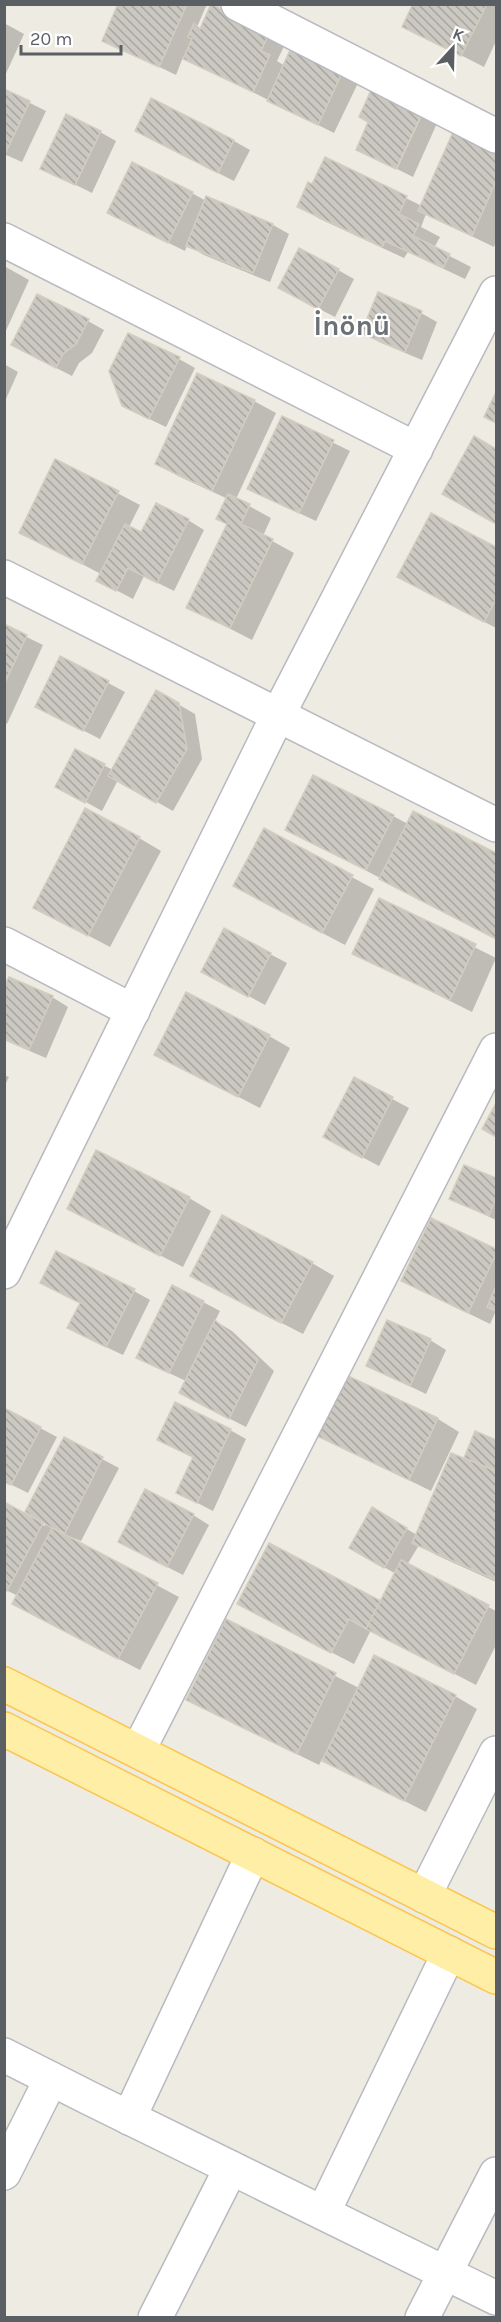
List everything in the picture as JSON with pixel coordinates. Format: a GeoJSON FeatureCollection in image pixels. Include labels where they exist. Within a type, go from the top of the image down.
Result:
{"type":"FeatureCollection","features":[{"type":"Feature","properties":{"kind":"main road"},"geometry":{"type":"LineString","coordinates":[[4,1684],[496,1932]]}},
{"type":"Feature","properties":{"kind":"main road"},"geometry":{"type":"LineString","coordinates":[[4,1729],[496,1977]]}},
{"type":"Feature","properties":{"kind":"street"},"geometry":{"type":"LineString","coordinates":[[238,4],[496,136]]}},
{"type":"Feature","properties":{"kind":"street"},"geometry":{"type":"LineString","coordinates":[[4,240],[416,449]]}},
{"type":"Feature","properties":{"kind":"street"},"geometry":{"type":"LineString","coordinates":[[4,1272],[278,715],[496,294]]}},
{"type":"Feature","properties":{"kind":"street"},"geometry":{"type":"LineString","coordinates":[[4,577],[496,825]]}},
{"type":"Feature","properties":{"kind":"street"},"geometry":{"type":"LineString","coordinates":[[4,945],[133,1011]]}},
{"type":"Feature","properties":{"kind":"street"},"geometry":{"type":"LineString","coordinates":[[138,1751],[496,1050]]}},
{"type":"Feature","properties":{"kind":"street"},"geometry":{"type":"LineString","coordinates":[[424,1896],[496,1753]]}},
{"type":"Feature","properties":{"kind":"street"},"geometry":{"type":"LineString","coordinates":[[129,2118],[253,1854]]}},
{"type":"Feature","properties":{"kind":"street"},"geometry":{"type":"LineString","coordinates":[[323,2213],[449,1953]]}},
{"type":"Feature","properties":{"kind":"street"},"geometry":{"type":"LineString","coordinates":[[4,2055],[496,2298]]}},
{"type":"Feature","properties":{"kind":"street"},"geometry":{"type":"LineString","coordinates":[[4,2174],[51,2079]]}},
{"type":"Feature","properties":{"kind":"street"},"geometry":{"type":"LineString","coordinates":[[155,2318],[231,2168]]}},
{"type":"Feature","properties":{"kind":"street"},"geometry":{"type":"LineString","coordinates":[[422,2318],[496,2174]]}},
{"type":"Feature","properties":{"kind":"building"},"geometry":{"type":"Polygon","coordinates":[[[118,4],[187,4],[159,67],[102,41],[118,4]]]}},
{"type":"Feature","properties":{"kind":"building"},"geometry":{"type":"Polygon","coordinates":[[[211,4],[270,31],[261,51],[270,55],[253,92],[183,59],[192,39],[188,37],[194,23],[200,29],[211,4]]]}},
{"type":"Feature","properties":{"kind":"building"},"geometry":{"type":"Polygon","coordinates":[[[413,4],[487,4],[461,56],[402,27],[413,4]]]}},
{"type":"Feature","properties":{"kind":"building"},"geometry":{"type":"Polygon","coordinates":[[[291,48],[342,73],[318,125],[267,101],[291,48]]]}},
{"type":"Feature","properties":{"kind":"building"},"geometry":{"type":"Polygon","coordinates":[[[372,88],[423,111],[396,169],[356,150],[368,122],[359,117],[372,88]]]}},
{"type":"Feature","properties":{"kind":"building"},"geometry":{"type":"Polygon","coordinates":[[[4,89],[30,101],[5,154],[4,154],[4,89]]]}},
{"type":"Feature","properties":{"kind":"building"},"geometry":{"type":"Polygon","coordinates":[[[151,98],[234,140],[218,173],[135,131],[151,98]]]}},
{"type":"Feature","properties":{"kind":"building"},"geometry":{"type":"Polygon","coordinates":[[[66,114],[101,131],[75,185],[40,169],[66,114]]]}},
{"type":"Feature","properties":{"kind":"building"},"geometry":{"type":"Polygon","coordinates":[[[454,130],[496,149],[496,181],[472,236],[418,211],[454,130]]]}},
{"type":"Feature","properties":{"kind":"building"},"geometry":{"type":"Polygon","coordinates":[[[325,157],[407,196],[399,214],[419,224],[413,236],[450,254],[443,268],[385,241],[382,247],[297,207],[308,182],[312,184],[325,157]]]}},
{"type":"Feature","properties":{"kind":"building"},"geometry":{"type":"Polygon","coordinates":[[[132,162],[193,192],[168,243],[107,213],[132,162]]]}},
{"type":"Feature","properties":{"kind":"building"},"geometry":{"type":"Polygon","coordinates":[[[206,196],[273,224],[253,273],[186,246],[206,196]]]}},
{"type":"Feature","properties":{"kind":"building"},"geometry":{"type":"Polygon","coordinates":[[[299,248],[339,269],[318,309],[278,288],[299,248]]]}},
{"type":"Feature","properties":{"kind":"building"},"geometry":{"type":"Polygon","coordinates":[[[378,292],[422,311],[405,352],[361,333],[378,292]]]}},
{"type":"Feature","properties":{"kind":"building"},"geometry":{"type":"Polygon","coordinates":[[[37,294],[89,319],[76,344],[63,354],[56,368],[11,345],[37,294]]]}},
{"type":"Feature","properties":{"kind":"building"},"geometry":{"type":"Polygon","coordinates":[[[128,333],[180,357],[149,419],[122,406],[109,371],[128,333]]]}},
{"type":"Feature","properties":{"kind":"building"},"geometry":{"type":"Polygon","coordinates":[[[197,373],[255,400],[212,491],[155,464],[197,373]]]}},
{"type":"Feature","properties":{"kind":"building"},"geometry":{"type":"Polygon","coordinates":[[[496,392],[496,423],[484,417],[496,392]]]}},
{"type":"Feature","properties":{"kind":"building"},"geometry":{"type":"Polygon","coordinates":[[[282,416],[334,440],[299,513],[247,489],[282,416]]]}},
{"type":"Feature","properties":{"kind":"building"},"geometry":{"type":"Polygon","coordinates":[[[474,436],[496,449],[496,524],[442,494],[474,436]]]}},
{"type":"Feature","properties":{"kind":"building"},"geometry":{"type":"Polygon","coordinates":[[[55,459],[119,491],[82,564],[19,533],[55,459]]]}},
{"type":"Feature","properties":{"kind":"building"},"geometry":{"type":"Polygon","coordinates":[[[228,494],[250,504],[241,524],[273,539],[230,628],[186,608],[227,524],[216,519],[228,494]]]}},
{"type":"Feature","properties":{"kind":"building"},"geometry":{"type":"Polygon","coordinates":[[[156,503],[189,519],[157,583],[128,568],[116,591],[96,581],[125,524],[141,532],[156,503]]]}},
{"type":"Feature","properties":{"kind":"building"},"geometry":{"type":"Polygon","coordinates":[[[431,513],[496,547],[496,599],[484,622],[397,577],[431,513]]]}},
{"type":"Feature","properties":{"kind":"building"},"geometry":{"type":"Polygon","coordinates":[[[4,624],[27,635],[4,685],[4,624]]]}},
{"type":"Feature","properties":{"kind":"building"},"geometry":{"type":"Polygon","coordinates":[[[60,656],[109,681],[83,731],[35,707],[60,656]]]}},
{"type":"Feature","properties":{"kind":"building"},"geometry":{"type":"Polygon","coordinates":[[[156,690],[179,703],[187,749],[156,803],[108,776],[156,690]]]}},
{"type":"Feature","properties":{"kind":"building"},"geometry":{"type":"Polygon","coordinates":[[[75,749],[105,764],[85,803],[55,787],[75,749]]]}},
{"type":"Feature","properties":{"kind":"building"},"geometry":{"type":"Polygon","coordinates":[[[313,775],[394,815],[366,870],[285,830],[313,775]]]}},
{"type":"Feature","properties":{"kind":"building"},"geometry":{"type":"Polygon","coordinates":[[[85,808],[140,837],[88,936],[33,908],[85,808]]]}},
{"type":"Feature","properties":{"kind":"building"},"geometry":{"type":"Polygon","coordinates":[[[413,811],[496,853],[496,939],[379,879],[413,811]]]}},
{"type":"Feature","properties":{"kind":"building"},"geometry":{"type":"Polygon","coordinates":[[[264,828],[353,875],[322,933],[233,886],[264,828]]]}},
{"type":"Feature","properties":{"kind":"building"},"geometry":{"type":"Polygon","coordinates":[[[379,898],[476,944],[450,1000],[352,954],[379,898]]]}},
{"type":"Feature","properties":{"kind":"building"},"geometry":{"type":"Polygon","coordinates":[[[224,928],[271,953],[248,997],[201,972],[224,928]]]}},
{"type":"Feature","properties":{"kind":"building"},"geometry":{"type":"Polygon","coordinates":[[[9,977],[53,996],[29,1050],[4,1039],[4,986],[9,977]]]}},
{"type":"Feature","properties":{"kind":"building"},"geometry":{"type":"Polygon","coordinates":[[[186,992],[270,1035],[238,1097],[154,1055],[186,992]]]}},
{"type":"Feature","properties":{"kind":"building"},"geometry":{"type":"Polygon","coordinates":[[[354,1077],[393,1097],[362,1158],[323,1137],[354,1077]]]}},
{"type":"Feature","properties":{"kind":"building"},"geometry":{"type":"Polygon","coordinates":[[[496,1103],[496,1137],[482,1129],[496,1103]]]}},
{"type":"Feature","properties":{"kind":"building"},"geometry":{"type":"Polygon","coordinates":[[[96,1150],[190,1197],[160,1256],[67,1209],[96,1150]]]}},
{"type":"Feature","properties":{"kind":"building"},"geometry":{"type":"Polygon","coordinates":[[[464,1165],[496,1178],[496,1197],[489,1216],[449,1199],[464,1165]]]}},
{"type":"Feature","properties":{"kind":"building"},"geometry":{"type":"Polygon","coordinates":[[[222,1215],[313,1262],[281,1323],[190,1276],[222,1215]]]}},
{"type":"Feature","properties":{"kind":"building"},"geometry":{"type":"Polygon","coordinates":[[[431,1218],[496,1249],[496,1254],[468,1313],[401,1281],[431,1218]]]}},
{"type":"Feature","properties":{"kind":"building"},"geometry":{"type":"Polygon","coordinates":[[[56,1251],[135,1289],[106,1347],[67,1328],[80,1303],[40,1283],[56,1251]]]}},
{"type":"Feature","properties":{"kind":"building"},"geometry":{"type":"Polygon","coordinates":[[[172,1285],[204,1301],[169,1373],[136,1358],[172,1285]]]}},
{"type":"Feature","properties":{"kind":"building"},"geometry":{"type":"Polygon","coordinates":[[[496,1286],[496,1311],[487,1307],[496,1286]]]}},
{"type":"Feature","properties":{"kind":"building"},"geometry":{"type":"Polygon","coordinates":[[[215,1320],[258,1360],[229,1419],[179,1393],[215,1320]]]}},
{"type":"Feature","properties":{"kind":"building"},"geometry":{"type":"Polygon","coordinates":[[[387,1320],[431,1339],[410,1386],[366,1366],[387,1320]]]}},
{"type":"Feature","properties":{"kind":"building"},"geometry":{"type":"Polygon","coordinates":[[[346,1375],[438,1418],[409,1480],[317,1436],[346,1375]]]}},
{"type":"Feature","properties":{"kind":"building"},"geometry":{"type":"Polygon","coordinates":[[[175,1402],[231,1429],[197,1503],[176,1493],[193,1457],[157,1440],[175,1402]]]}},
{"type":"Feature","properties":{"kind":"building"},"geometry":{"type":"Polygon","coordinates":[[[4,1408],[41,1427],[11,1485],[4,1482],[4,1408]]]}},
{"type":"Feature","properties":{"kind":"building"},"geometry":{"type":"Polygon","coordinates":[[[475,1431],[496,1440],[496,1471],[464,1458],[475,1431]]]}},
{"type":"Feature","properties":{"kind":"building"},"geometry":{"type":"Polygon","coordinates":[[[64,1437],[103,1457],[65,1533],[25,1512],[64,1437]]]}},
{"type":"Feature","properties":{"kind":"building"},"geometry":{"type":"Polygon","coordinates":[[[451,1453],[496,1471],[496,1580],[412,1543],[451,1453]]]}},
{"type":"Feature","properties":{"kind":"building"},"geometry":{"type":"Polygon","coordinates":[[[145,1489],[194,1514],[167,1567],[118,1542],[145,1489]]]}},
{"type":"Feature","properties":{"kind":"building"},"geometry":{"type":"Polygon","coordinates":[[[4,1502],[43,1523],[7,1591],[4,1590],[4,1502]]]}},
{"type":"Feature","properties":{"kind":"building"},"geometry":{"type":"Polygon","coordinates":[[[372,1507],[407,1528],[384,1568],[349,1548],[372,1507]]]}},
{"type":"Feature","properties":{"kind":"building"},"geometry":{"type":"Polygon","coordinates":[[[52,1528],[158,1583],[118,1659],[12,1604],[52,1528]]]}},
{"type":"Feature","properties":{"kind":"building"},"geometry":{"type":"Polygon","coordinates":[[[269,1543],[381,1601],[366,1629],[349,1619],[331,1653],[237,1604],[269,1543]]]}},
{"type":"Feature","properties":{"kind":"building"},"geometry":{"type":"Polygon","coordinates":[[[401,1560],[489,1605],[454,1674],[366,1629],[401,1560]]]}},
{"type":"Feature","properties":{"kind":"building"},"geometry":{"type":"Polygon","coordinates":[[[226,1619],[336,1673],[297,1754],[186,1700],[226,1619]]]}},
{"type":"Feature","properties":{"kind":"building"},"geometry":{"type":"Polygon","coordinates":[[[374,1655],[456,1695],[404,1801],[322,1761],[374,1655]]]}},
{"type":"Feature","properties":{"kind":"district","name":"İnönü"},"geometry":{"type":"Point","coordinates":[352,325]}}]}
